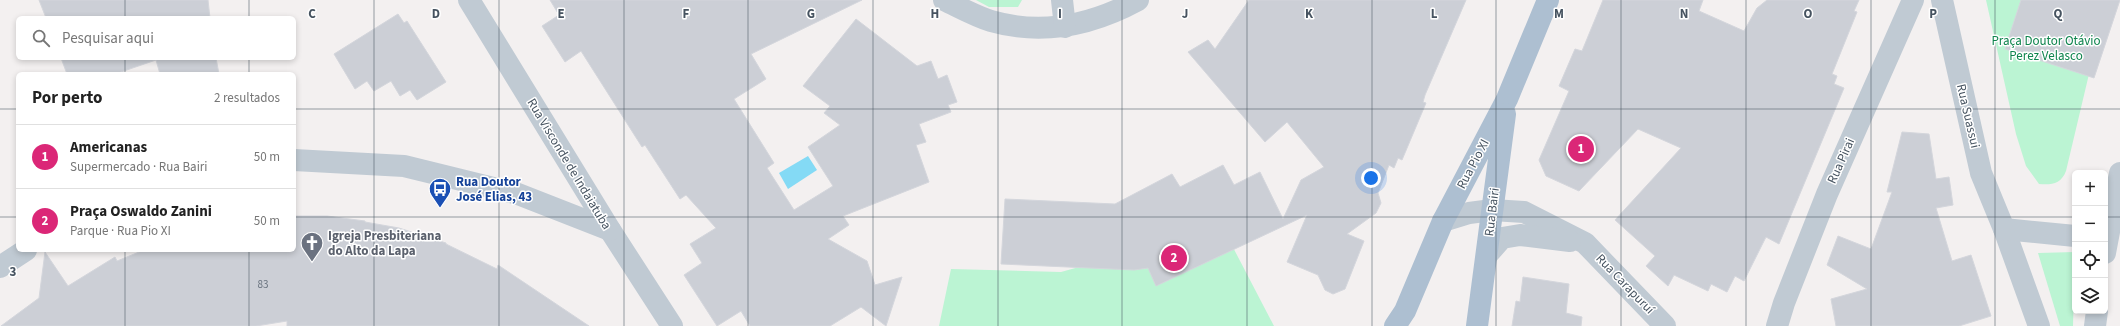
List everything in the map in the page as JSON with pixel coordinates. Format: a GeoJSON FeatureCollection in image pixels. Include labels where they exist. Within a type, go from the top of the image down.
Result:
{"type":"FeatureCollection","features":[{"type":"Feature","properties":{"kind":"main road","name":"Rua Pio XI"},"geometry":{"type":"LineString","coordinates":[[1395,326],[1405,311],[1443,220],[1507,99],[1548,0]]}},
{"type":"Feature","properties":{"kind":"main road","name":"Rua Bairi"},"geometry":{"type":"LineString","coordinates":[[1477,326],[1507,99]]}},
{"type":"Feature","properties":{"kind":"street","name":"Rua Visconde de Indaiatuba"},"geometry":{"type":"LineString","coordinates":[[469,0],[610,230],[672,326]]}},
{"type":"Feature","properties":{"kind":"street"},"geometry":{"type":"LineString","coordinates":[[944,0],[991,21],[1021,27],[1065,27],[1085,23],[1120,10],[1138,0]]}},
{"type":"Feature","properties":{"kind":"street"},"geometry":{"type":"LineString","coordinates":[[1062,0],[1065,27]]}},
{"type":"Feature","properties":{"kind":"street","name":"Rua Pirai"},"geometry":{"type":"LineString","coordinates":[[1777,326],[1784,303],[1827,194],[1913,0]]}},
{"type":"Feature","properties":{"kind":"street","name":"Rua Suassui"},"geometry":{"type":"LineString","coordinates":[[1942,0],[1981,173],[2004,229],[2039,326]]}},
{"type":"Feature","properties":{"kind":"street"},"geometry":{"type":"LineString","coordinates":[[296,160],[404,166],[518,194],[610,230]]}},
{"type":"Feature","properties":{"kind":"street"},"geometry":{"type":"LineString","coordinates":[[2106,242],[2120,173]]}},
{"type":"Feature","properties":{"kind":"street","name":"Rua Carapuruí"},"geometry":{"type":"LineString","coordinates":[[1443,220],[1469,213],[1492,210],[1524,212],[1585,243],[1665,326]]}},
{"type":"Feature","properties":{"kind":"street"},"geometry":{"type":"LineString","coordinates":[[2004,229],[2072,236]]}},
{"type":"Feature","properties":{"kind":"street","name":"Rua Carapuruí"},"geometry":{"type":"LineString","coordinates":[[1487,255],[1502,238],[1520,235],[1585,243]]}},
{"type":"Feature","properties":{"kind":"street"},"geometry":{"type":"LineString","coordinates":[[0,267],[23,252]]}},
{"type":"Feature","properties":{"kind":"street"},"geometry":{"type":"LineString","coordinates":[[2095,326],[2097,314]]}},
{"type":"Feature","properties":{"kind":"green space"},"geometry":{"type":"Polygon","coordinates":[[[976,0],[1022,0],[1018,7],[989,7],[976,0]]]}},
{"type":"Feature","properties":{"kind":"green space","name":"Praça Doutor Otávio Perez Velasco"},"geometry":{"type":"Polygon","coordinates":[[[1986,0],[2112,0],[2094,53],[2066,171],[2062,179],[2056,183],[2039,184],[2026,166],[2016,134],[1986,0]]]}},
{"type":"Feature","properties":{"kind":"green space"},"geometry":{"type":"Polygon","coordinates":[[[1214,211],[1274,326],[939,326],[951,269],[1061,272],[1151,247],[1214,211]]]}},
{"type":"Feature","properties":{"kind":"green space"},"geometry":{"type":"Polygon","coordinates":[[[2072,252],[2073,326],[2060,326],[2038,253],[2072,252]]]}},
{"type":"Feature","properties":{"kind":"water"},"geometry":{"type":"Polygon","coordinates":[[[808,156],[817,170],[788,189],[779,173],[808,156]]]}},
{"type":"Feature","properties":{"kind":"building"},"geometry":{"type":"Polygon","coordinates":[[[39,0],[208,0],[210,16],[45,16],[39,0]]]}},
{"type":"Feature","properties":{"kind":"building"},"geometry":{"type":"Polygon","coordinates":[[[550,0],[862,0],[751,54],[766,79],[734,99],[774,163],[767,168],[794,210],[833,186],[808,147],[840,125],[824,113],[830,106],[803,86],[856,19],[917,66],[931,61],[938,79],[947,75],[957,102],[948,105],[951,112],[919,124],[926,142],[916,145],[929,182],[843,216],[849,225],[828,239],[867,261],[875,285],[902,277],[886,326],[861,307],[830,326],[750,326],[741,311],[717,326],[684,275],[702,263],[690,244],[716,228],[686,195],[680,199],[645,145],[642,147],[581,51],[565,62],[542,26],[559,15],[550,0]]]}},
{"type":"Feature","properties":{"kind":"building"},"geometry":{"type":"Polygon","coordinates":[[[1249,0],[1466,0],[1425,95],[1423,102],[1426,103],[1402,160],[1398,158],[1394,168],[1389,165],[1378,193],[1381,203],[1376,213],[1347,234],[1364,241],[1345,289],[1333,294],[1325,290],[1318,275],[1287,262],[1307,215],[1156,286],[1148,268],[1134,270],[1001,264],[1005,199],[1115,204],[1172,174],[1180,187],[1223,165],[1234,185],[1260,172],[1283,219],[1301,180],[1324,167],[1287,122],[1265,142],[1188,52],[1208,40],[1215,49],[1249,0]]]}},
{"type":"Feature","properties":{"kind":"building"},"geometry":{"type":"Polygon","coordinates":[[[1603,0],[1703,0],[1699,11],[1744,31],[1757,8],[1767,0],[1859,0],[1854,11],[1857,12],[1832,74],[1837,76],[1834,84],[1844,88],[1779,244],[1766,237],[1744,281],[1735,276],[1727,292],[1711,284],[1708,291],[1674,275],[1668,286],[1646,266],[1655,256],[1615,220],[1681,148],[1638,129],[1579,191],[1546,176],[1539,160],[1569,91],[1559,86],[1575,49],[1582,51],[1603,0]]]}},
{"type":"Feature","properties":{"kind":"building"},"geometry":{"type":"Polygon","coordinates":[[[2021,0],[2120,0],[2094,78],[2005,49],[2021,0]]]}},
{"type":"Feature","properties":{"kind":"building"},"geometry":{"type":"Polygon","coordinates":[[[398,14],[404,23],[407,21],[446,82],[417,100],[410,90],[400,96],[391,81],[374,91],[367,81],[355,89],[334,54],[398,14]]]}},
{"type":"Feature","properties":{"kind":"building"},"geometry":{"type":"Polygon","coordinates":[[[62,60],[156,60],[121,72],[66,72],[62,60]]]}},
{"type":"Feature","properties":{"kind":"building"},"geometry":{"type":"Polygon","coordinates":[[[156,60],[216,60],[219,72],[159,72],[156,60]]]}},
{"type":"Feature","properties":{"kind":"building"},"geometry":{"type":"Polygon","coordinates":[[[1902,132],[1929,134],[1936,179],[1949,177],[1953,205],[1936,208],[1952,261],[1971,255],[1991,316],[1959,326],[1836,326],[1831,299],[1867,289],[1827,265],[1838,236],[1871,249],[1892,192],[1887,192],[1902,132]]]}},
{"type":"Feature","properties":{"kind":"building"},"geometry":{"type":"Polygon","coordinates":[[[296,216],[327,216],[365,221],[399,228],[446,243],[497,269],[498,265],[589,326],[287,326],[287,321],[256,326],[1,326],[39,298],[45,252],[68,286],[115,257],[117,261],[139,252],[296,252],[296,216]]]}},
{"type":"Feature","properties":{"kind":"building"},"geometry":{"type":"Polygon","coordinates":[[[1523,277],[1569,284],[1566,313],[1582,317],[1581,326],[1512,326],[1516,301],[1520,302],[1523,277]]]}},
{"type":"Feature","properties":{"kind":"place","name":"Americanas"},"geometry":{"type":"Point","coordinates":[1581,149]}},
{"type":"Feature","properties":{"kind":"place","name":"Rua Doutor José Elias, 43"},"geometry":{"type":"Point","coordinates":[440,208]}},
{"type":"Feature","properties":{"kind":"place","name":"Praça Oswaldo Zanini"},"geometry":{"type":"Point","coordinates":[1174,258]}},
{"type":"Feature","properties":{"kind":"place","name":"Igreja Presbiteriana do Alto da Lapa"},"geometry":{"type":"Point","coordinates":[312,262]}}]}
